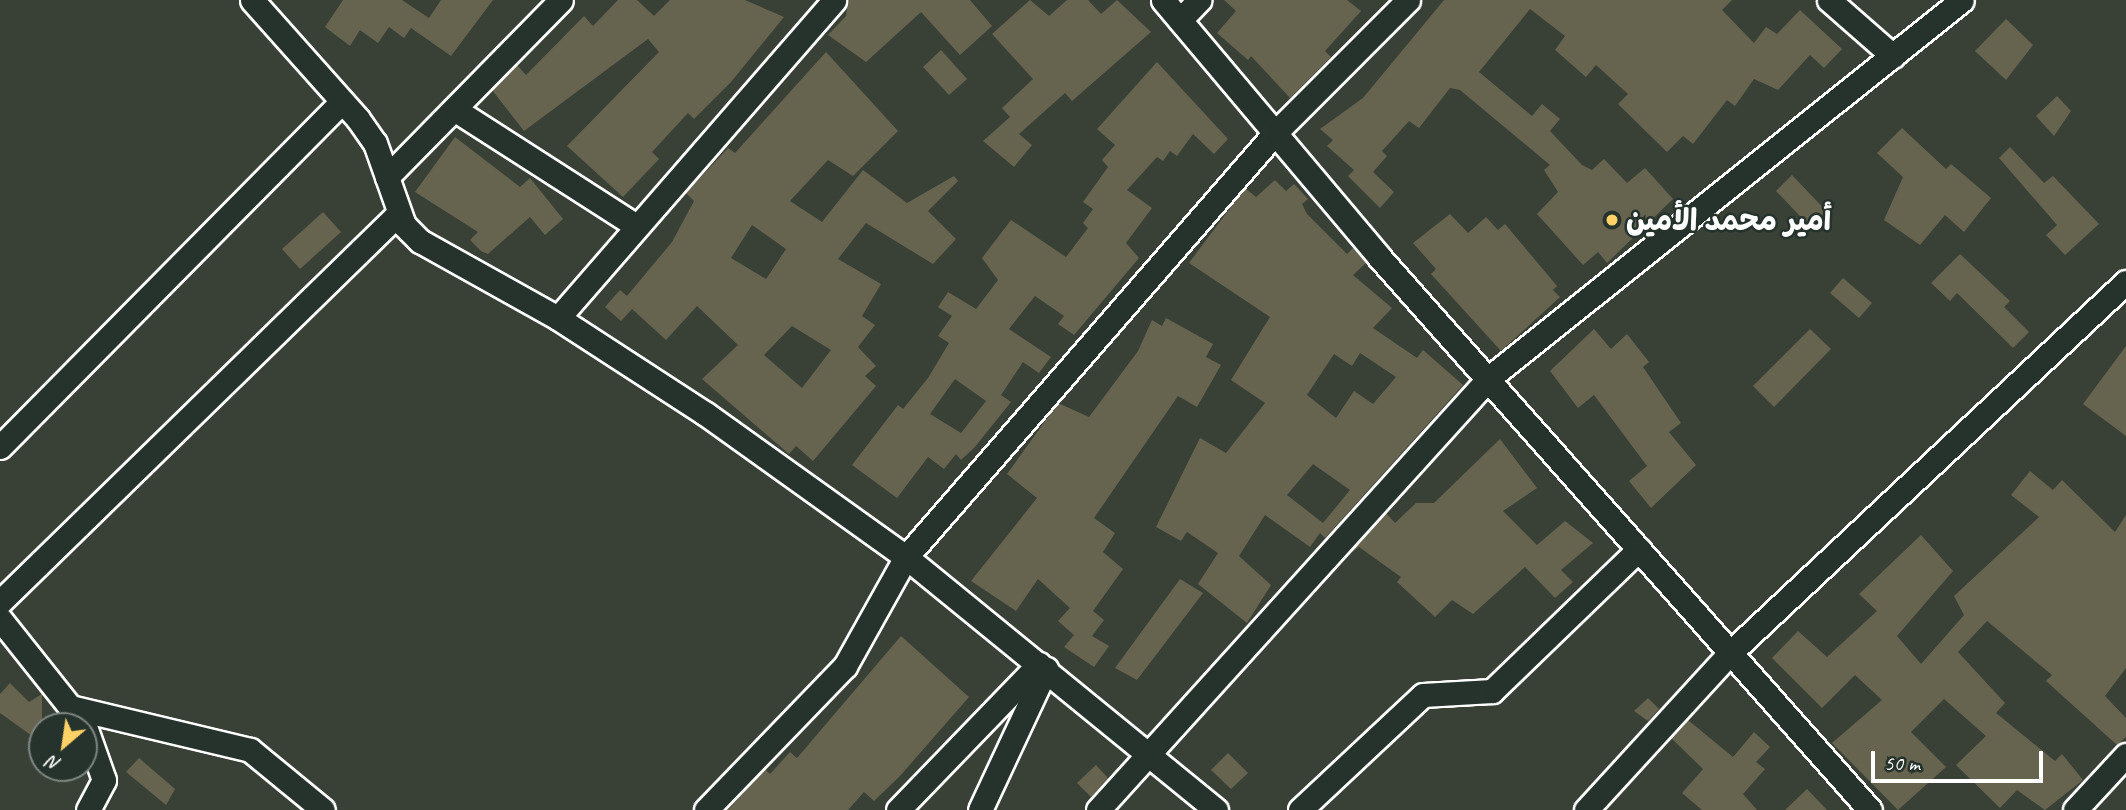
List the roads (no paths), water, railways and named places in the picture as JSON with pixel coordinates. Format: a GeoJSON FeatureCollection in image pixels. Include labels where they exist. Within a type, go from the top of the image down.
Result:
{"type":"FeatureCollection","features":[{"type":"Feature","properties":{"kind":"street"},"geometry":{"type":"LineString","coordinates":[[253,0],[342,101],[375,143],[398,214],[420,241],[558,318],[706,414],[905,557],[1154,756],[1216,810]]}},
{"type":"Feature","properties":{"kind":"street"},"geometry":{"type":"LineString","coordinates":[[387,177],[561,0]]}},
{"type":"Feature","properties":{"kind":"street"},"geometry":{"type":"LineString","coordinates":[[558,318],[834,0]]}},
{"type":"Feature","properties":{"kind":"street"},"geometry":{"type":"LineString","coordinates":[[1163,0],[1275,134],[1870,810]]}},
{"type":"Feature","properties":{"kind":"street"},"geometry":{"type":"LineString","coordinates":[[1181,20],[1199,0]]}},
{"type":"Feature","properties":{"kind":"street"},"geometry":{"type":"LineString","coordinates":[[706,810],[845,666],[905,557],[1275,134],[1408,0]]}},
{"type":"Feature","properties":{"kind":"street"},"geometry":{"type":"LineString","coordinates":[[1829,0],[1893,56]]}},
{"type":"Feature","properties":{"kind":"street"},"geometry":{"type":"LineString","coordinates":[[1098,810],[1154,756],[1489,378],[1962,0]]}},
{"type":"Feature","properties":{"kind":"street"},"geometry":{"type":"LineString","coordinates":[[0,447],[342,101]]}},
{"type":"Feature","properties":{"kind":"street"},"geometry":{"type":"LineString","coordinates":[[454,109],[636,226]]}},
{"type":"Feature","properties":{"kind":"street"},"geometry":{"type":"LineString","coordinates":[[0,602],[398,214]]}},
{"type":"Feature","properties":{"kind":"street"},"geometry":{"type":"LineString","coordinates":[[1586,810],[1730,654],[2124,287]]}},
{"type":"Feature","properties":{"kind":"street"},"geometry":{"type":"LineString","coordinates":[[1300,810],[1423,695],[1492,691],[1639,549]]}},
{"type":"Feature","properties":{"kind":"street"},"geometry":{"type":"LineString","coordinates":[[0,619],[80,712]]}},
{"type":"Feature","properties":{"kind":"street"},"geometry":{"type":"LineString","coordinates":[[898,810],[1043,667]]}},
{"type":"Feature","properties":{"kind":"street"},"geometry":{"type":"LineString","coordinates":[[980,810],[1043,667]]}},
{"type":"Feature","properties":{"kind":"street"},"geometry":{"type":"LineString","coordinates":[[98,716],[250,750],[323,810]]}},
{"type":"Feature","properties":{"kind":"street"},"geometry":{"type":"LineString","coordinates":[[2075,810],[2126,755]]}},
{"type":"Feature","properties":{"kind":"street"},"geometry":{"type":"LineString","coordinates":[[88,810],[103,780],[98,765]]}},
{"type":"Feature","properties":{"kind":"place","name":"أمير محمد الأمين"},"geometry":{"type":"Point","coordinates":[1612,220]}}]}
